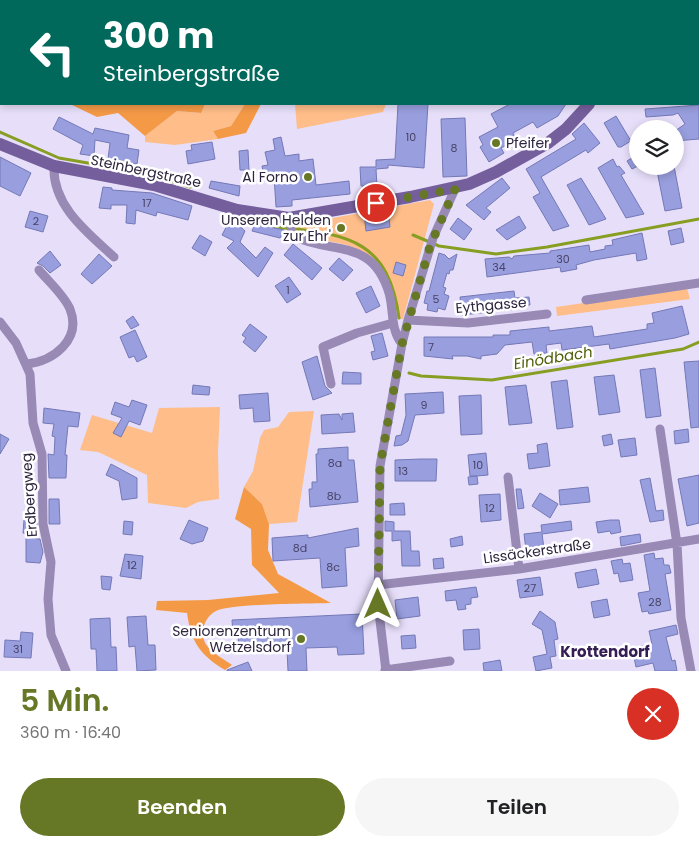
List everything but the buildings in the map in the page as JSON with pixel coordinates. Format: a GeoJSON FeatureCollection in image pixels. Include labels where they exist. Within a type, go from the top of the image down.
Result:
{"type":"FeatureCollection","features":[{"type":"Feature","properties":{"kind":"main road","name":"Steinbergstraße"},"geometry":{"type":"LineString","coordinates":[[0,144],[54,166],[154,185],[237,210],[289,221],[455,189],[492,174],[548,142],[566,129],[588,105]]}},
{"type":"Feature","properties":{"kind":"street"},"geometry":{"type":"LineString","coordinates":[[54,166],[55,184],[63,204],[79,225],[114,258]]}},
{"type":"Feature","properties":{"kind":"street"},"geometry":{"type":"LineString","coordinates":[[450,661],[386,670],[378,585],[380,466],[402,344],[432,242],[455,189]]}},
{"type":"Feature","properties":{"kind":"street"},"geometry":{"type":"LineString","coordinates":[[289,221],[292,234],[353,250],[368,258],[386,283],[392,307],[396,337],[402,344]]}},
{"type":"Feature","properties":{"kind":"street"},"geometry":{"type":"LineString","coordinates":[[27,364],[41,362],[56,355],[66,345],[71,324],[70,310],[66,302],[39,270]]}},
{"type":"Feature","properties":{"kind":"street"},"geometry":{"type":"LineString","coordinates":[[586,300],[699,283]]}},
{"type":"Feature","properties":{"kind":"street","name":"Eythgasse"},"geometry":{"type":"LineString","coordinates":[[408,320],[468,323],[547,314]]}},
{"type":"Feature","properties":{"kind":"street","name":"Erdbergweg"},"geometry":{"type":"LineString","coordinates":[[0,322],[27,364],[31,380],[33,423],[42,454],[42,524],[51,562],[48,599],[51,635],[66,671]]}},
{"type":"Feature","properties":{"kind":"street"},"geometry":{"type":"LineString","coordinates":[[331,384],[323,347],[393,323]]}},
{"type":"Feature","properties":{"kind":"street"},"geometry":{"type":"LineString","coordinates":[[660,429],[677,544],[681,618],[692,671]]}},
{"type":"Feature","properties":{"kind":"street"},"geometry":{"type":"LineString","coordinates":[[508,477],[519,569]]}},
{"type":"Feature","properties":{"kind":"street","name":"Lissäckerstraße"},"geometry":{"type":"LineString","coordinates":[[378,585],[519,569],[699,539]]}},
{"type":"Feature","properties":{"kind":"shaded area"},"geometry":{"type":"Polygon","coordinates":[[[72,105],[205,105],[201,113],[177,111],[145,136],[118,113],[97,117],[72,105]]]}},
{"type":"Feature","properties":{"kind":"shaded area"},"geometry":{"type":"Polygon","coordinates":[[[204,105],[244,105],[231,126],[213,131],[218,139],[175,145],[145,142],[145,136],[177,111],[200,113],[204,105]]]}},
{"type":"Feature","properties":{"kind":"shaded area"},"geometry":{"type":"Polygon","coordinates":[[[244,105],[260,105],[246,133],[218,139],[213,131],[231,126],[244,105]]]}},
{"type":"Feature","properties":{"kind":"shaded area"},"geometry":{"type":"Polygon","coordinates":[[[295,105],[386,105],[383,112],[297,129],[295,105]]]}},
{"type":"Feature","properties":{"kind":"shaded area"},"geometry":{"type":"Polygon","coordinates":[[[430,200],[434,204],[403,319],[396,319],[394,299],[362,251],[347,245],[298,233],[295,225],[430,200]]]}},
{"type":"Feature","properties":{"kind":"shaded area"},"geometry":{"type":"Polygon","coordinates":[[[687,288],[690,299],[557,316],[556,307],[687,288]]]}},
{"type":"Feature","properties":{"kind":"shaded area"},"geometry":{"type":"Polygon","coordinates":[[[220,407],[218,452],[219,499],[198,502],[186,508],[148,503],[147,475],[98,452],[80,450],[92,415],[152,433],[159,408],[220,407]]]}},
{"type":"Feature","properties":{"kind":"shaded area"},"geometry":{"type":"Polygon","coordinates":[[[314,411],[297,522],[269,524],[262,504],[244,487],[253,471],[260,438],[264,430],[278,427],[289,412],[314,411]]]}},
{"type":"Feature","properties":{"kind":"shaded area"},"geometry":{"type":"Polygon","coordinates":[[[244,487],[262,504],[269,524],[268,550],[278,574],[331,603],[254,605],[225,608],[211,614],[207,618],[203,629],[204,640],[210,649],[232,665],[225,670],[209,659],[198,647],[191,632],[187,613],[156,610],[157,601],[208,600],[279,593],[252,565],[251,529],[235,519],[244,487]]]}},
{"type":"Feature","properties":{"kind":"waterway","name":"Einödbach"},"geometry":{"type":"LineString","coordinates":[[0,132],[59,158],[105,166]]}},
{"type":"Feature","properties":{"kind":"waterway","name":"Einödbach"},"geometry":{"type":"LineString","coordinates":[[135,170],[190,187]]}},
{"type":"Feature","properties":{"kind":"waterway","name":"Einödbach"},"geometry":{"type":"LineString","coordinates":[[232,216],[258,224],[329,234],[347,239],[363,247],[376,258],[386,273],[394,293],[399,318]]}},
{"type":"Feature","properties":{"kind":"waterway","name":"Einödbach"},"geometry":{"type":"LineString","coordinates":[[413,235],[439,246],[496,254],[547,247],[699,219]]}},
{"type":"Feature","properties":{"kind":"waterway","name":"Einödbach"},"geometry":{"type":"LineString","coordinates":[[409,373],[421,376],[492,380],[683,349],[699,342]]}},
{"type":"Feature","properties":{"kind":"place","name":"Pfeifer"},"geometry":{"type":"Point","coordinates":[496,143]}},
{"type":"Feature","properties":{"kind":"place","name":"Al Forno"},"geometry":{"type":"Point","coordinates":[308,177]}},
{"type":"Feature","properties":{"kind":"place","name":"Unseren Helden zur Ehr'"},"geometry":{"type":"Point","coordinates":[341,228]}},
{"type":"Feature","properties":{"kind":"place","name":"Seniorenzentrum Wetzelsdorf"},"geometry":{"type":"Point","coordinates":[301,639]}},
{"type":"Feature","properties":{"kind":"district","name":"Krottendorf"},"geometry":{"type":"Point","coordinates":[605,652]}},
{"type":"Feature","properties":{"kind":"route"},"geometry":{"type":"LineString","coordinates":[[376,203],[455,189],[430,246],[422,280],[408,320],[390,408],[380,466],[378,604]]}}]}
